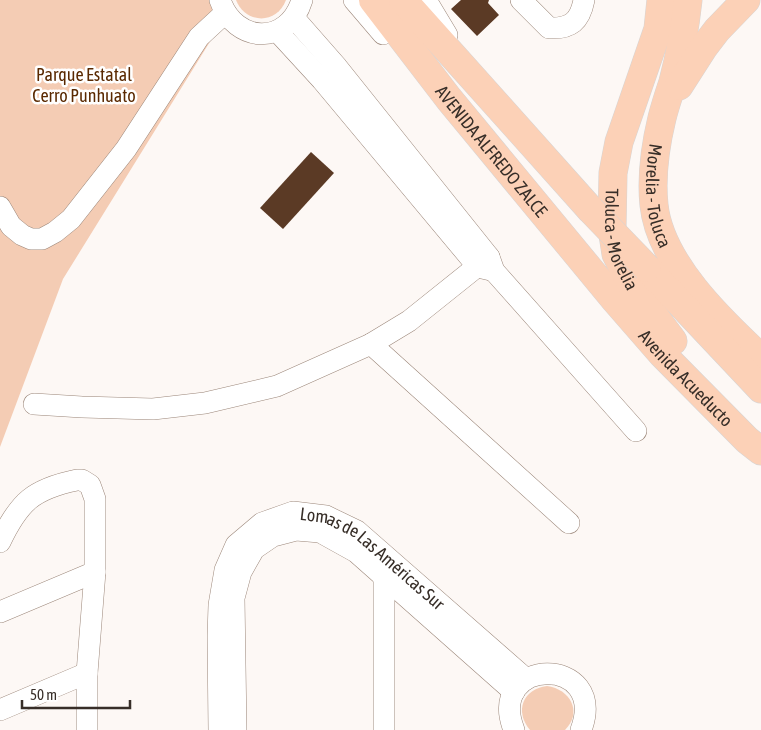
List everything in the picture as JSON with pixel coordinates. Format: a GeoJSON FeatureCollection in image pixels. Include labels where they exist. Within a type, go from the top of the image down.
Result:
{"type":"FeatureCollection","features":[{"type":"Feature","properties":{"kind":"main road","name":"AVENIDA ALFREDO ZALCE"},"geometry":{"type":"LineString","coordinates":[[373,0],[449,99],[615,300]]}},
{"type":"Feature","properties":{"kind":"main road","name":"AVENIDA ALFREDO ZALCE"},"geometry":{"type":"LineString","coordinates":[[403,0],[590,209],[761,389]]}},
{"type":"Feature","properties":{"kind":"main road","name":"Toluca - Morelia"},"geometry":{"type":"LineString","coordinates":[[661,0],[658,29],[614,160],[612,228],[616,254],[634,289],[666,333],[761,434]]}},
{"type":"Feature","properties":{"kind":"main road","name":"Morelia - Toluca"},"geometry":{"type":"LineString","coordinates":[[688,0],[685,32],[673,83],[662,116],[653,170],[654,206],[661,232],[674,259],[692,285],[728,327],[761,358]]}},
{"type":"Feature","properties":{"kind":"main road"},"geometry":{"type":"LineString","coordinates":[[662,116],[704,47],[717,30],[746,0]]}},
{"type":"Feature","properties":{"kind":"main road","name":"Avenida Acueducto"},"geometry":{"type":"LineString","coordinates":[[615,300],[662,354],[747,440],[761,451]]}},
{"type":"Feature","properties":{"kind":"street"},"geometry":{"type":"LineString","coordinates":[[354,0],[418,73],[449,99]]}},
{"type":"Feature","properties":{"kind":"street"},"geometry":{"type":"LineString","coordinates":[[426,0],[453,44],[508,118]]}},
{"type":"Feature","properties":{"kind":"street"},"geometry":{"type":"LineString","coordinates":[[521,0],[550,28],[562,29],[574,22],[582,9],[584,0]]}},
{"type":"Feature","properties":{"kind":"street"},"geometry":{"type":"LineString","coordinates":[[0,207],[11,226],[22,236],[31,239],[42,239],[56,232],[71,219],[126,149],[199,37],[222,6],[232,22],[253,34],[277,31],[286,26],[298,9],[329,74]]}},
{"type":"Feature","properties":{"kind":"street"},"geometry":{"type":"LineString","coordinates":[[277,31],[329,74],[487,265],[636,431]]}},
{"type":"Feature","properties":{"kind":"street"},"geometry":{"type":"LineString","coordinates":[[34,404],[153,408],[205,403],[277,386],[371,344],[409,321],[487,265]]}},
{"type":"Feature","properties":{"kind":"street"},"geometry":{"type":"LineString","coordinates":[[371,344],[569,523]]}},
{"type":"Feature","properties":{"kind":"street"},"geometry":{"type":"LineString","coordinates":[[0,542],[15,514],[30,496],[45,489],[82,480],[90,485],[93,490],[95,499],[95,572],[87,672],[88,730]]}},
{"type":"Feature","properties":{"kind":"street","name":"Lomas de Las Américas Sur"},"geometry":{"type":"LineString","coordinates":[[219,730],[219,605],[225,570],[236,546],[262,523],[293,512],[326,516],[357,531],[520,686]]}},
{"type":"Feature","properties":{"kind":"street","name":"Lomas de Las Américas Sur"},"geometry":{"type":"LineString","coordinates":[[236,730],[234,598],[241,572],[254,549],[273,536],[296,530],[320,532],[356,552],[384,577],[520,686]]}},
{"type":"Feature","properties":{"kind":"street","name":"Lomas de Las Américas Sur"},"geometry":{"type":"LineString","coordinates":[[384,555],[384,730]]}},
{"type":"Feature","properties":{"kind":"street"},"geometry":{"type":"LineString","coordinates":[[0,612],[95,572]]}},
{"type":"Feature","properties":{"kind":"street"},"geometry":{"type":"LineString","coordinates":[[0,710],[87,672]]}},
{"type":"Feature","properties":{"kind":"street"},"geometry":{"type":"LineString","coordinates":[[514,730],[510,719],[509,705],[520,686],[540,673],[554,673],[568,678],[579,689],[585,702],[586,717],[581,730]]}},
{"type":"Feature","properties":{"kind":"green space","name":"Parque Estatal Cerro Punhuato"},"geometry":{"type":"Polygon","coordinates":[[[0,0],[223,0],[211,40],[63,279],[0,447],[0,0]]]}},
{"type":"Feature","properties":{"kind":"green space"},"geometry":{"type":"Polygon","coordinates":[[[236,0],[286,0],[276,14],[261,18],[246,14],[236,0]]]}},
{"type":"Feature","properties":{"kind":"green space"},"geometry":{"type":"Polygon","coordinates":[[[547,686],[555,688],[568,696],[571,702],[573,716],[565,730],[530,730],[525,723],[522,709],[527,696],[532,691],[547,686]]]}},
{"type":"Feature","properties":{"kind":"building"},"geometry":{"type":"Polygon","coordinates":[[[461,0],[489,0],[488,3],[499,15],[477,36],[451,9],[461,0]]]}},
{"type":"Feature","properties":{"kind":"building"},"geometry":{"type":"Polygon","coordinates":[[[311,152],[334,173],[283,229],[260,208],[311,152]]]}}]}
